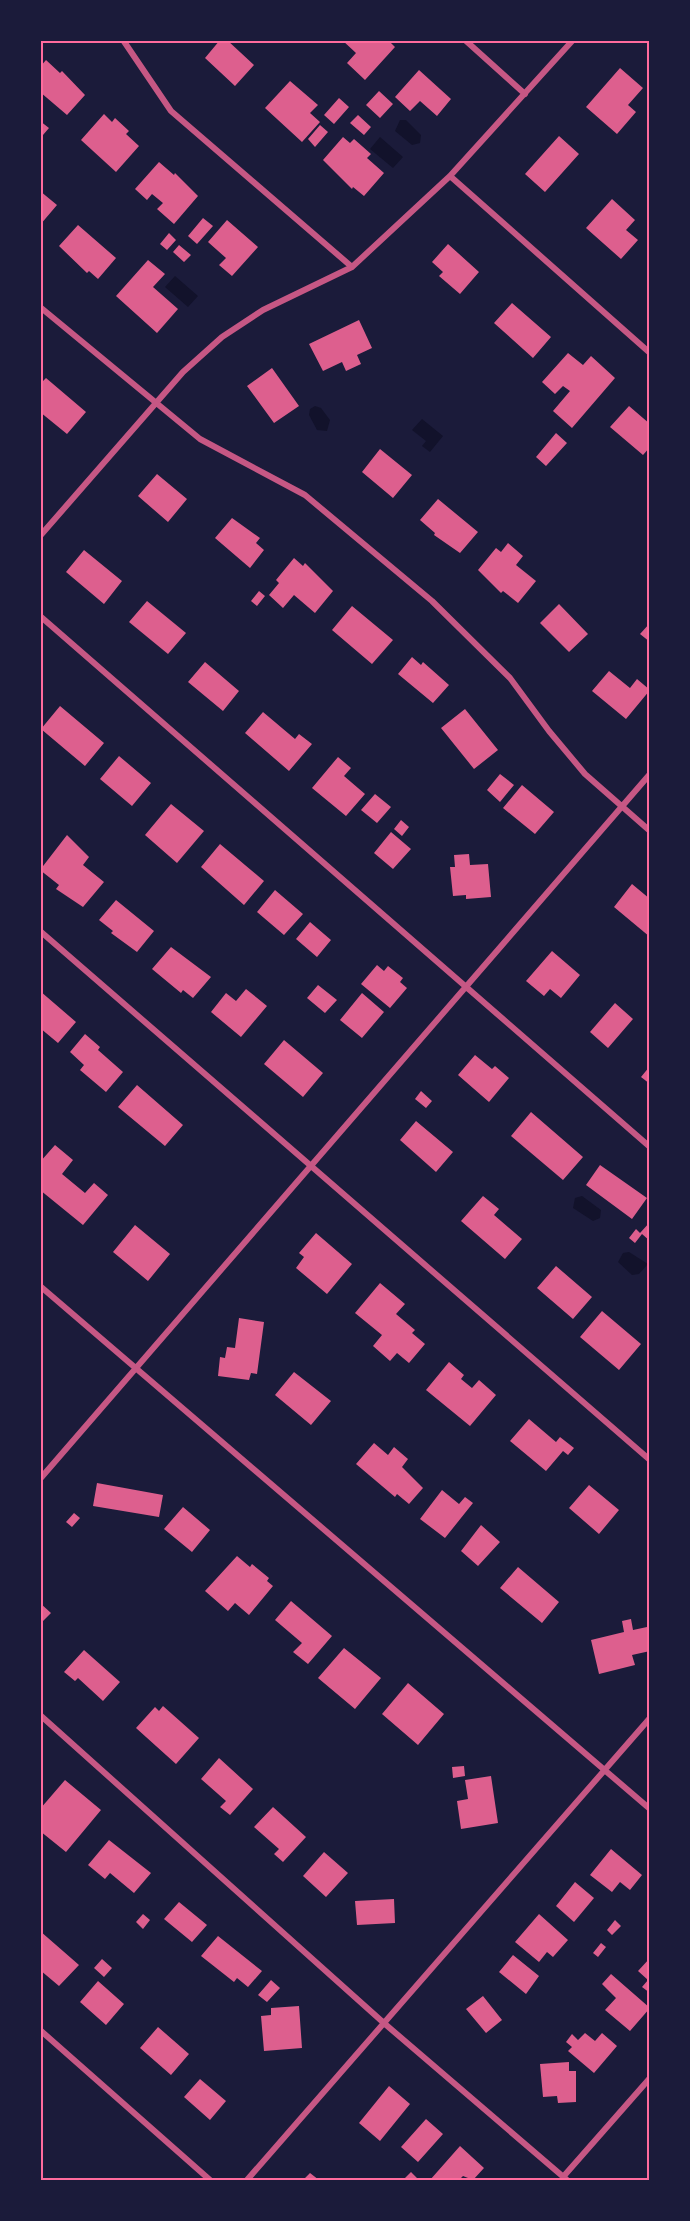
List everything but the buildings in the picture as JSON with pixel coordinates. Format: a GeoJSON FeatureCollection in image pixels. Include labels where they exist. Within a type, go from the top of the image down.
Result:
{"type":"FeatureCollection","features":[{"type":"Feature","properties":{"kind":"street"},"geometry":{"type":"LineString","coordinates":[[123,40],[171,111],[352,267]]}},
{"type":"Feature","properties":{"kind":"street"},"geometry":{"type":"LineString","coordinates":[[465,40],[525,94]]}},
{"type":"Feature","properties":{"kind":"street"},"geometry":{"type":"LineString","coordinates":[[40,536],[155,402],[222,337],[263,310],[352,267],[450,176],[573,40]]}},
{"type":"Feature","properties":{"kind":"street"},"geometry":{"type":"LineString","coordinates":[[450,176],[650,352]]}},
{"type":"Feature","properties":{"kind":"street"},"geometry":{"type":"LineString","coordinates":[[40,307],[200,439],[304,495],[432,601],[510,678],[549,731],[585,774],[650,831]]}},
{"type":"Feature","properties":{"kind":"street"},"geometry":{"type":"LineString","coordinates":[[40,616],[650,1147]]}},
{"type":"Feature","properties":{"kind":"street"},"geometry":{"type":"LineString","coordinates":[[40,1479],[650,774]]}},
{"type":"Feature","properties":{"kind":"street"},"geometry":{"type":"LineString","coordinates":[[40,931],[650,1460]]}},
{"type":"Feature","properties":{"kind":"street"},"geometry":{"type":"LineString","coordinates":[[40,1286],[650,1809]]}},
{"type":"Feature","properties":{"kind":"street"},"geometry":{"type":"LineString","coordinates":[[40,1714],[385,2024],[565,2179],[650,2078]]}},
{"type":"Feature","properties":{"kind":"street"},"geometry":{"type":"LineString","coordinates":[[247,2181],[650,1718]]}},
{"type":"Feature","properties":{"kind":"street"},"geometry":{"type":"LineString","coordinates":[[40,2030],[210,2181]]}},
{"type":"Feature","properties":{"kind":"shaded area"},"geometry":{"type":"Polygon","coordinates":[[[400,120],[406,120],[421,135],[420,143],[412,145],[395,131],[400,120]]]}},
{"type":"Feature","properties":{"kind":"shaded area"},"geometry":{"type":"Polygon","coordinates":[[[380,137],[403,157],[393,168],[370,149],[380,137]]]}},
{"type":"Feature","properties":{"kind":"shaded area"},"geometry":{"type":"Polygon","coordinates":[[[175,276],[198,296],[188,307],[165,287],[175,276]]]}},
{"type":"Feature","properties":{"kind":"shaded area"},"geometry":{"type":"Polygon","coordinates":[[[315,406],[321,408],[330,420],[327,431],[317,430],[309,415],[310,409],[315,406]]]}},
{"type":"Feature","properties":{"kind":"shaded area"},"geometry":{"type":"Polygon","coordinates":[[[422,419],[443,436],[430,452],[422,446],[426,441],[412,430],[422,419]]]}},
{"type":"Feature","properties":{"kind":"shaded area"},"geometry":{"type":"Polygon","coordinates":[[[582,1196],[601,1210],[600,1218],[593,1221],[573,1208],[575,1198],[582,1196]]]}},
{"type":"Feature","properties":{"kind":"shaded area"},"geometry":{"type":"Polygon","coordinates":[[[629,1252],[648,1264],[639,1274],[632,1275],[618,1262],[623,1253],[629,1252]]]}}]}
